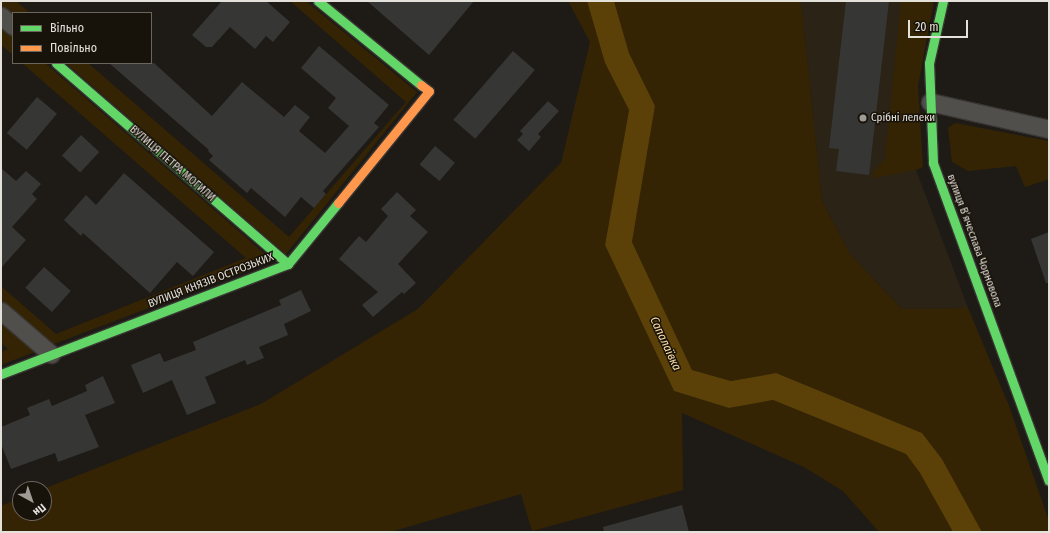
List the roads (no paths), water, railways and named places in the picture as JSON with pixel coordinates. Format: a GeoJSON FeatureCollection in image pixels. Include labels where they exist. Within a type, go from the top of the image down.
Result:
{"type":"FeatureCollection","features":[{"type":"Feature","properties":{"kind":"street","name":"ВУЛИЦЯ КНЯЗІВ ОСТРОЗЬКИХ"},"geometry":{"type":"LineString","coordinates":[[1,374],[288,264],[428,91],[318,1]]}},
{"type":"Feature","properties":{"kind":"street","name":"вулиця Вʼячеслава Чорновола"},"geometry":{"type":"LineString","coordinates":[[943,1],[929,62],[933,163],[1049,481]]}},
{"type":"Feature","properties":{"kind":"street"},"geometry":{"type":"LineString","coordinates":[[1,16],[12,25]]}},
{"type":"Feature","properties":{"kind":"street","name":"ВУЛИЦЯ ПЕТРА МОГИЛИ"},"geometry":{"type":"LineString","coordinates":[[57,64],[288,264]]}},
{"type":"Feature","properties":{"kind":"street"},"geometry":{"type":"LineString","coordinates":[[930,102],[1049,129]]}},
{"type":"Feature","properties":{"kind":"street"},"geometry":{"type":"LineString","coordinates":[[1,310],[51,354]]}},
{"type":"Feature","properties":{"kind":"water","name":"Сапалаївка"},"geometry":{"type":"Polygon","coordinates":[[[587,1],[614,1],[629,53],[655,106],[632,242],[692,370],[731,381],[776,373],[922,433],[942,459],[982,532],[953,532],[920,473],[906,454],[773,400],[729,408],[674,391],[605,245],[629,110],[605,63],[587,1]]]}},
{"type":"Feature","properties":{"kind":"place","name":"Срібні лелеки"},"geometry":{"type":"Point","coordinates":[863,118]}}]}
